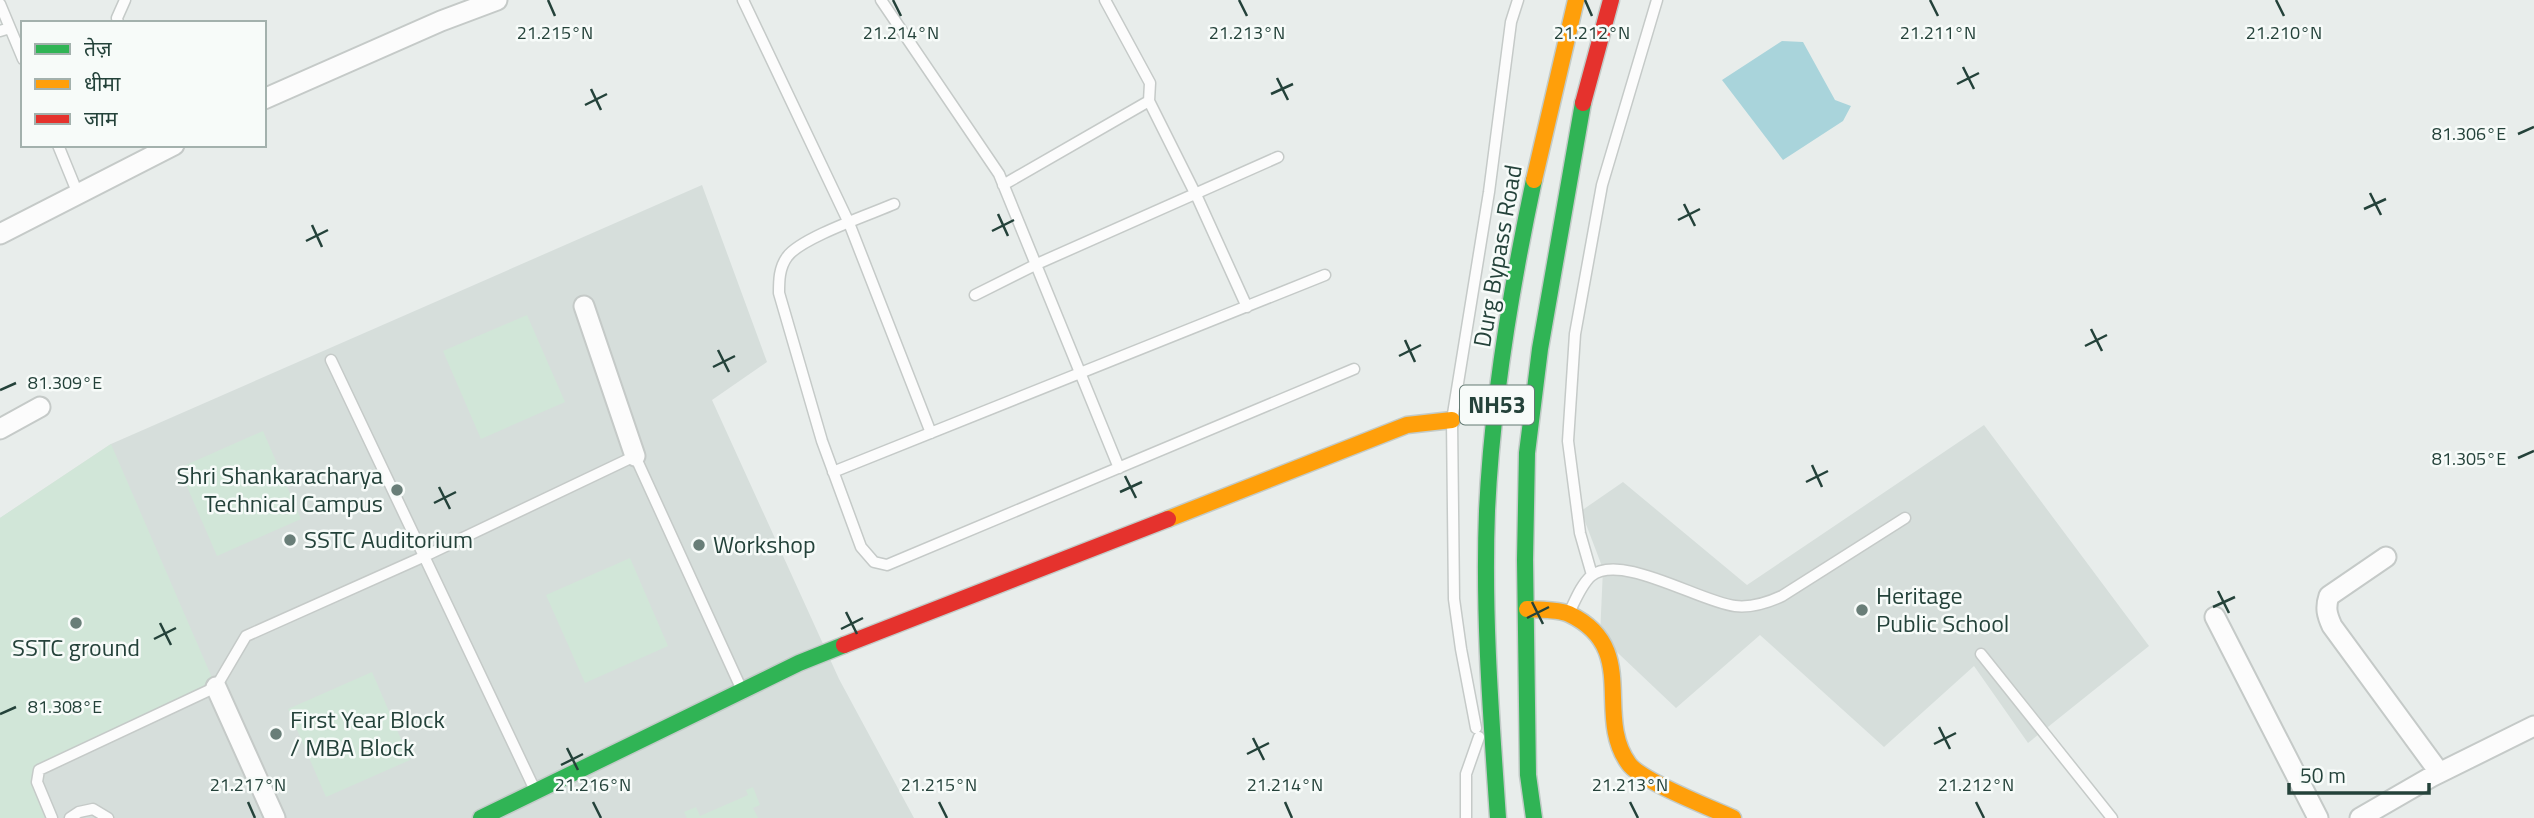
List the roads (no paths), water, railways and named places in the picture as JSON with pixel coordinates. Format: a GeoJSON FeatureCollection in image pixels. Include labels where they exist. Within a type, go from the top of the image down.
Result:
{"type":"FeatureCollection","features":[{"type":"Feature","properties":{"kind":"main road","name":"Durg Bypass Road"},"geometry":{"type":"LineString","coordinates":[[1498,818],[1491,718],[1488,503],[1504,343],[1526,216],[1576,0]]}},
{"type":"Feature","properties":{"kind":"main road","name":"NH53"},"geometry":{"type":"LineString","coordinates":[[1534,818],[1528,775],[1525,560],[1527,453],[1540,349],[1583,105],[1611,0]]}},
{"type":"Feature","properties":{"kind":"main road"},"geometry":{"type":"LineString","coordinates":[[481,818],[799,663],[1407,425],[1451,420]]}},
{"type":"Feature","properties":{"kind":"main road"},"geometry":{"type":"LineString","coordinates":[[1527,609],[1568,613],[1600,636],[1611,661],[1616,734],[1629,765],[1643,776],[1733,818]]}},
{"type":"Feature","properties":{"kind":"street"},"geometry":{"type":"LineString","coordinates":[[266,98],[441,21],[497,0]]}},
{"type":"Feature","properties":{"kind":"street"},"geometry":{"type":"LineString","coordinates":[[0,234],[78,194],[151,151]]}},
{"type":"Feature","properties":{"kind":"street"},"geometry":{"type":"LineString","coordinates":[[584,306],[635,456]]}},
{"type":"Feature","properties":{"kind":"street"},"geometry":{"type":"LineString","coordinates":[[0,429],[40,407]]}},
{"type":"Feature","properties":{"kind":"street"},"geometry":{"type":"LineString","coordinates":[[2386,557],[2329,596],[2327,614],[2332,626],[2439,772]]}},
{"type":"Feature","properties":{"kind":"street"},"geometry":{"type":"LineString","coordinates":[[2215,617],[2318,818]]}},
{"type":"Feature","properties":{"kind":"street"},"geometry":{"type":"LineString","coordinates":[[216,687],[275,818]]}},
{"type":"Feature","properties":{"kind":"street"},"geometry":{"type":"LineString","coordinates":[[2360,818],[2439,772],[2534,726]]}},
{"type":"Feature","properties":{"kind":"lane"},"geometry":{"type":"LineString","coordinates":[[118,21],[125,0]]}},
{"type":"Feature","properties":{"kind":"lane"},"geometry":{"type":"LineString","coordinates":[[743,0],[849,223],[931,433]]}},
{"type":"Feature","properties":{"kind":"lane"},"geometry":{"type":"LineString","coordinates":[[881,0],[999,174],[1119,468]]}},
{"type":"Feature","properties":{"kind":"lane"},"geometry":{"type":"LineString","coordinates":[[1105,0],[1150,83],[1149,101],[1198,199],[1247,307]]}},
{"type":"Feature","properties":{"kind":"lane"},"geometry":{"type":"LineString","coordinates":[[1478,739],[1454,599],[1451,420],[1489,192],[1511,22],[1518,0]]}},
{"type":"Feature","properties":{"kind":"lane"},"geometry":{"type":"LineString","coordinates":[[1592,575],[1580,533],[1568,442],[1575,334],[1602,186],[1657,0]]}},
{"type":"Feature","properties":{"kind":"lane"},"geometry":{"type":"LineString","coordinates":[[0,4],[5,30],[21,56]]}},
{"type":"Feature","properties":{"kind":"lane"},"geometry":{"type":"LineString","coordinates":[[1003,184],[1149,101]]}},
{"type":"Feature","properties":{"kind":"lane"},"geometry":{"type":"LineString","coordinates":[[59,147],[78,194]]}},
{"type":"Feature","properties":{"kind":"lane"},"geometry":{"type":"LineString","coordinates":[[975,295],[1037,264],[1278,157]]}},
{"type":"Feature","properties":{"kind":"lane"},"geometry":{"type":"LineString","coordinates":[[894,204],[810,240],[788,255],[780,273],[779,293],[822,441],[861,547],[874,562],[887,565],[1354,369]]}},
{"type":"Feature","properties":{"kind":"lane"},"geometry":{"type":"LineString","coordinates":[[833,472],[1325,275]]}},
{"type":"Feature","properties":{"kind":"lane"},"geometry":{"type":"LineString","coordinates":[[331,360],[535,792]]}},
{"type":"Feature","properties":{"kind":"lane"},"geometry":{"type":"LineString","coordinates":[[52,818],[37,782],[39,770],[216,687],[246,636],[425,556],[635,456],[742,691]]}},
{"type":"Feature","properties":{"kind":"lane"},"geometry":{"type":"LineString","coordinates":[[1568,613],[1586,582],[1603,569],[1616,569],[1643,576],[1734,606],[1764,604],[1782,596],[1905,519]]}},
{"type":"Feature","properties":{"kind":"lane"},"geometry":{"type":"LineString","coordinates":[[1981,654],[2112,818]]}},
{"type":"Feature","properties":{"kind":"lane"},"geometry":{"type":"LineString","coordinates":[[1466,818],[1466,774],[1478,739],[1491,718]]}},
{"type":"Feature","properties":{"kind":"lane"},"geometry":{"type":"LineString","coordinates":[[70,818],[79,812],[93,809],[108,818]]}},
{"type":"Feature","properties":{"kind":"water"},"geometry":{"type":"Polygon","coordinates":[[[1782,41],[1803,42],[1835,100],[1851,106],[1843,121],[1783,160],[1722,80],[1782,41]]]}},
{"type":"Feature","properties":{"kind":"place","name":"Shri Shankaracharya Technical Campus"},"geometry":{"type":"Point","coordinates":[397,490]}},
{"type":"Feature","properties":{"kind":"place","name":"SSTC Auditorium"},"geometry":{"type":"Point","coordinates":[290,540]}},
{"type":"Feature","properties":{"kind":"place","name":"Workshop"},"geometry":{"type":"Point","coordinates":[699,545]}},
{"type":"Feature","properties":{"kind":"place","name":"Heritage Public School"},"geometry":{"type":"Point","coordinates":[1862,610]}},
{"type":"Feature","properties":{"kind":"place","name":"SSTC ground"},"geometry":{"type":"Point","coordinates":[76,623]}},
{"type":"Feature","properties":{"kind":"place","name":"First Year Block / MBA Block"},"geometry":{"type":"Point","coordinates":[276,734]}}]}
